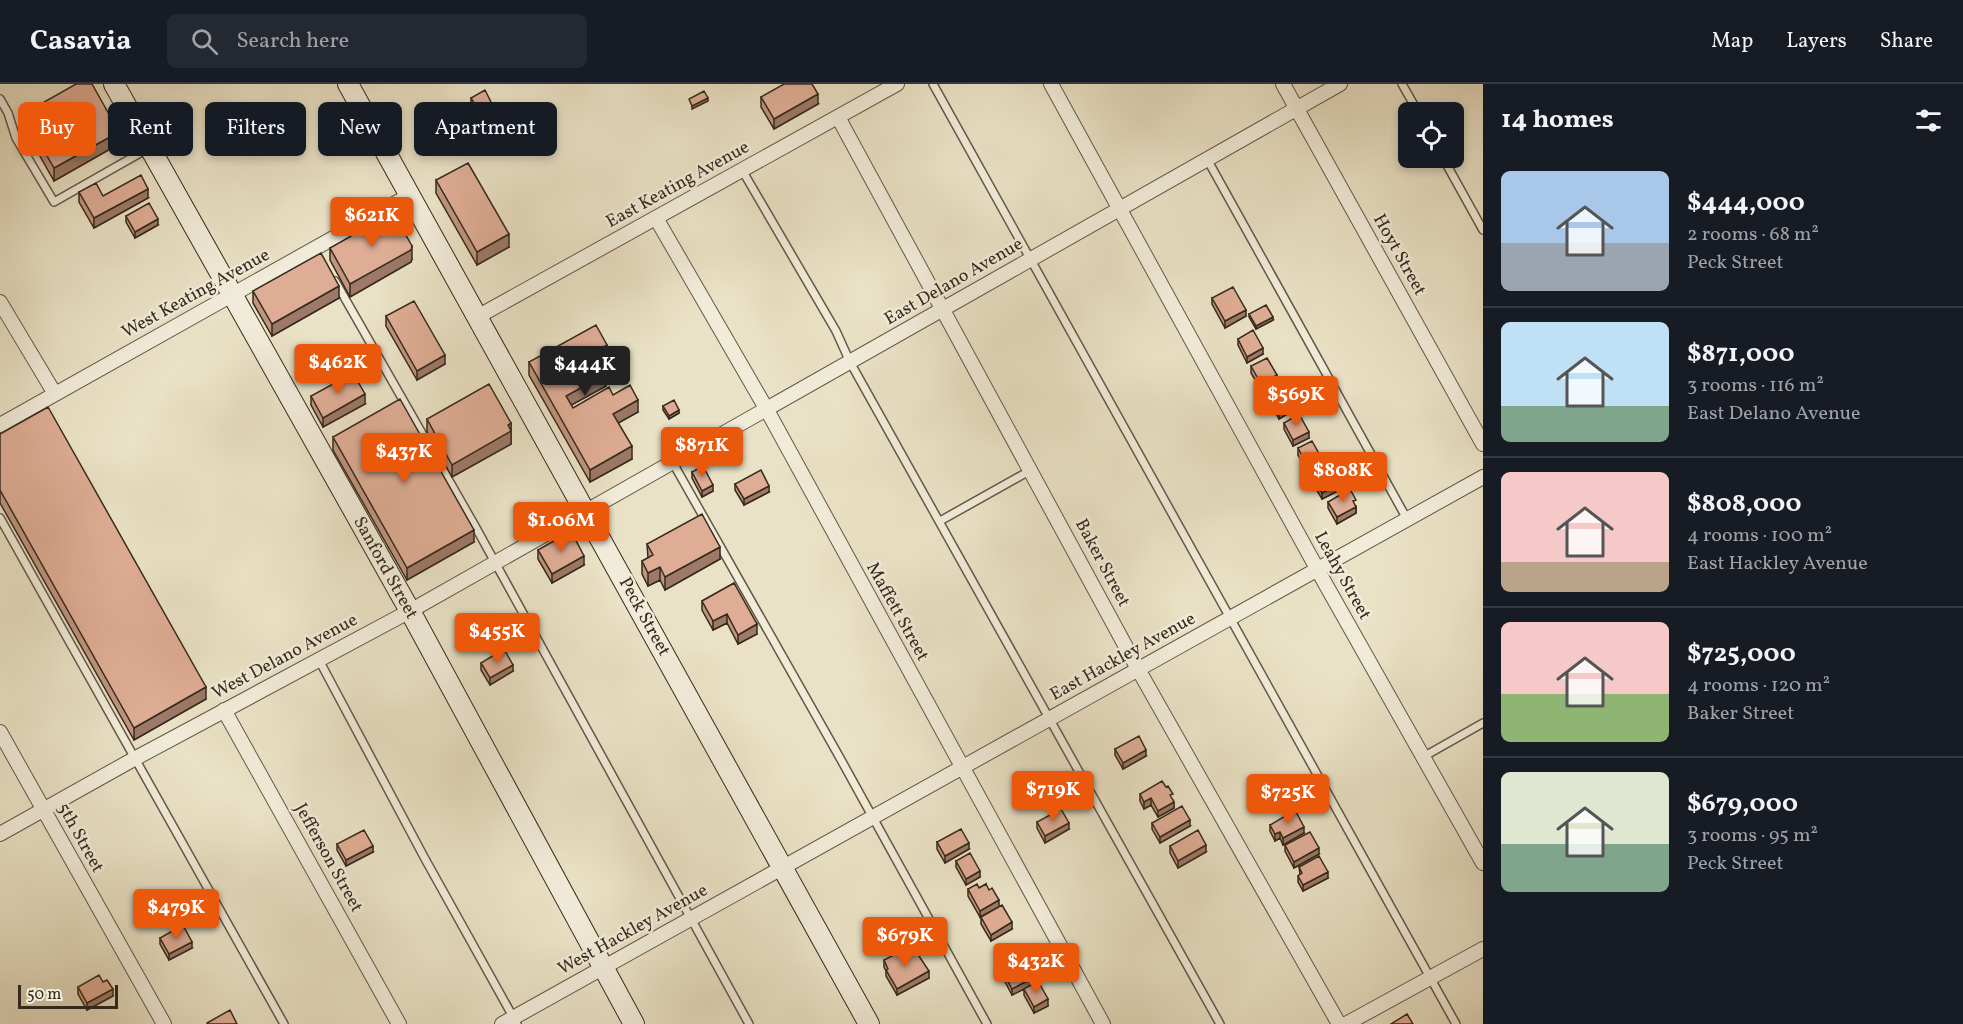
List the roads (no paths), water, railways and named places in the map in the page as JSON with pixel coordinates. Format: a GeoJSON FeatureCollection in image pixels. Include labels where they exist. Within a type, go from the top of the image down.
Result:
{"type":"FeatureCollection","features":[{"type":"Feature","properties":{"kind":"street","name":"Sanford Street"},"geometry":{"type":"LineString","coordinates":[[114,84],[124,102]]}},
{"type":"Feature","properties":{"kind":"street","name":"Peck Street"},"geometry":{"type":"LineString","coordinates":[[348,84],[868,1024]]}},
{"type":"Feature","properties":{"kind":"street","name":"East Keating Avenue"},"geometry":{"type":"LineString","coordinates":[[477,316],[897,84]]}},
{"type":"Feature","properties":{"kind":"street","name":"Leahy Street"},"geometry":{"type":"LineString","coordinates":[[1051,84],[1317,568],[1483,863]]}},
{"type":"Feature","properties":{"kind":"street","name":"Hoyt Street"},"geometry":{"type":"LineString","coordinates":[[1283,84],[1483,444]]}},
{"type":"Feature","properties":{"kind":"street","name":"East Delano Avenue"},"geometry":{"type":"LineString","coordinates":[[586,512],[1340,84]]}},
{"type":"Feature","properties":{"kind":"street","name":"Baker Street"},"geometry":{"type":"LineString","coordinates":[[838,117],[1138,669],[1339,1024]]}},
{"type":"Feature","properties":{"kind":"street","name":"Sanford Street"},"geometry":{"type":"LineString","coordinates":[[153,156],[410,611],[634,1024]]}},
{"type":"Feature","properties":{"kind":"street","name":"West Keating Avenue"},"geometry":{"type":"LineString","coordinates":[[0,424],[231,295],[319,252],[410,195]]}},
{"type":"Feature","properties":{"kind":"street","name":"Maffett Street"},"geometry":{"type":"LineString","coordinates":[[656,218],[767,410],[1103,1024]]}},
{"type":"Feature","properties":{"kind":"street"},"geometry":{"type":"LineString","coordinates":[[0,302],[55,394]]}},
{"type":"Feature","properties":{"kind":"street","name":"East Hackley Avenue"},"geometry":{"type":"LineString","coordinates":[[782,868],[1483,477]]}},
{"type":"Feature","properties":{"kind":"street","name":"West Delano Avenue"},"geometry":{"type":"LineString","coordinates":[[0,834],[134,759],[410,611],[586,512]]}},
{"type":"Feature","properties":{"kind":"street","name":"Jefferson Street"},"geometry":{"type":"LineString","coordinates":[[225,710],[399,1024]]}},
{"type":"Feature","properties":{"kind":"street","name":"5th Street"},"geometry":{"type":"LineString","coordinates":[[0,732],[164,1024]]}},
{"type":"Feature","properties":{"kind":"street","name":"West Hackley Avenue"},"geometry":{"type":"LineString","coordinates":[[511,1022],[602,968],[782,868]]}},
{"type":"Feature","properties":{"kind":"street"},"geometry":{"type":"LineString","coordinates":[[1346,1024],[1483,949]]}},
{"type":"Feature","properties":{"kind":"lane"},"geometry":{"type":"LineString","coordinates":[[933,84],[1456,1024]]}},
{"type":"Feature","properties":{"kind":"lane"},"geometry":{"type":"LineString","coordinates":[[1402,84],[1412,102]]}},
{"type":"Feature","properties":{"kind":"lane"},"geometry":{"type":"LineString","coordinates":[[0,99],[8,113],[16,138],[54,202],[135,156]]}},
{"type":"Feature","properties":{"kind":"lane"},"geometry":{"type":"LineString","coordinates":[[1207,159],[1407,519]]}},
{"type":"Feature","properties":{"kind":"lane"},"geometry":{"type":"LineString","coordinates":[[1449,168],[1483,230]]}},
{"type":"Feature","properties":{"kind":"lane"},"geometry":{"type":"LineString","coordinates":[[742,170],[836,331],[850,362],[1220,1024]]}},
{"type":"Feature","properties":{"kind":"lane"},"geometry":{"type":"LineString","coordinates":[[333,277],[469,516],[749,1024]]}},
{"type":"Feature","properties":{"kind":"lane"},"geometry":{"type":"LineString","coordinates":[[673,463],[987,1024]]}},
{"type":"Feature","properties":{"kind":"lane"},"geometry":{"type":"LineString","coordinates":[[940,521],[1031,470]]}},
{"type":"Feature","properties":{"kind":"lane"},"geometry":{"type":"LineString","coordinates":[[0,518],[284,1024]]}},
{"type":"Feature","properties":{"kind":"lane"},"geometry":{"type":"LineString","coordinates":[[319,660],[511,1022]]}},
{"type":"Feature","properties":{"kind":"lane"},"geometry":{"type":"LineString","coordinates":[[1423,757],[1483,723]]}}]}
